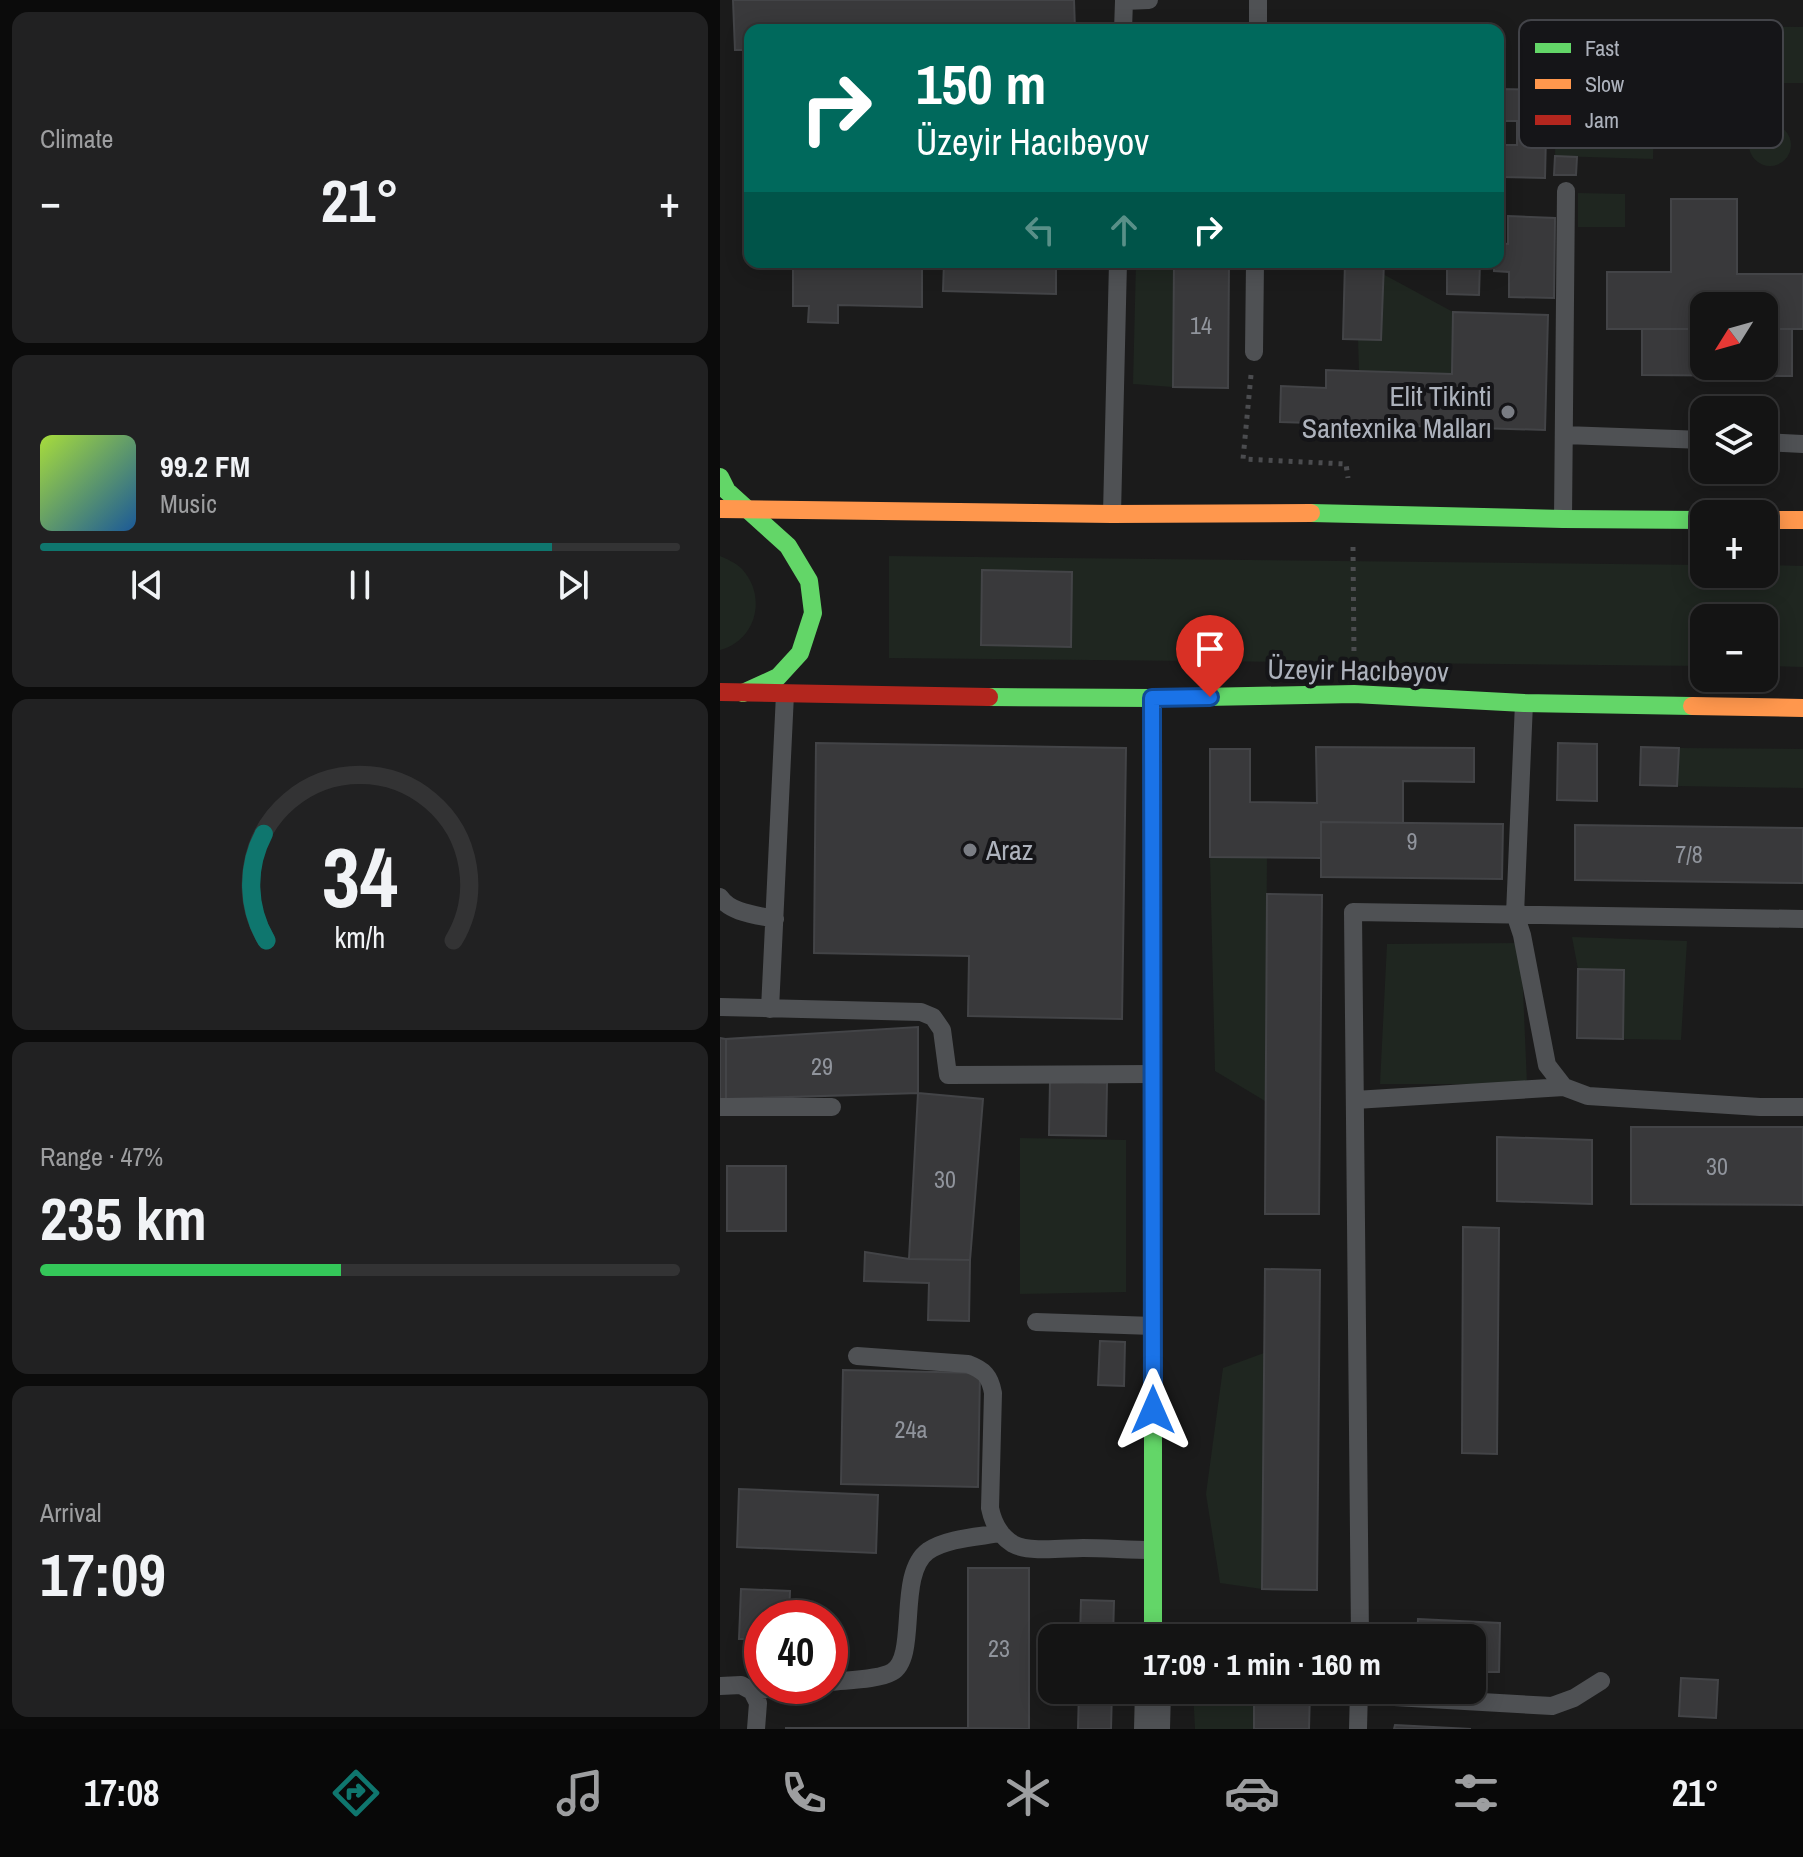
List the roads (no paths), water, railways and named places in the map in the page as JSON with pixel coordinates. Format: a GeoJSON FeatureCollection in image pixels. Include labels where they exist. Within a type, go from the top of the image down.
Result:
{"type":"FeatureCollection","features":[{"type":"Feature","properties":{"kind":"main road"},"geometry":{"type":"LineString","coordinates":[[720,477],[727,491],[788,546],[809,581],[813,613],[800,653],[778,677],[743,693]]}},
{"type":"Feature","properties":{"kind":"main road"},"geometry":{"type":"LineString","coordinates":[[720,509],[1112,514],[1353,513],[1690,520]]}},
{"type":"Feature","properties":{"kind":"main road"},"geometry":{"type":"LineString","coordinates":[[1778,520],[1803,520]]}},
{"type":"Feature","properties":{"kind":"main road","name":"Üzeyir Hacıbəyov"},"geometry":{"type":"LineString","coordinates":[[720,692],[1152,698],[1354,694],[1524,703],[1803,708]]}},
{"type":"Feature","properties":{"kind":"main road"},"geometry":{"type":"LineString","coordinates":[[1152,698],[1153,1624]]}},
{"type":"Feature","properties":{"kind":"street"},"geometry":{"type":"LineString","coordinates":[[1152,1729],[1153,1704]]}},
{"type":"Feature","properties":{"kind":"lane"},"geometry":{"type":"LineString","coordinates":[[1123,24],[1124,0],[1149,0]]}},
{"type":"Feature","properties":{"kind":"lane"},"geometry":{"type":"LineString","coordinates":[[1258,0],[1258,24]]}},
{"type":"Feature","properties":{"kind":"lane"},"geometry":{"type":"LineString","coordinates":[[1563,519],[1566,191]]}},
{"type":"Feature","properties":{"kind":"lane"},"geometry":{"type":"LineString","coordinates":[[1112,514],[1118,268]]}},
{"type":"Feature","properties":{"kind":"lane"},"geometry":{"type":"LineString","coordinates":[[1254,352],[1255,268]]}},
{"type":"Feature","properties":{"kind":"lane"},"geometry":{"type":"LineString","coordinates":[[1564,435],[1690,440]]}},
{"type":"Feature","properties":{"kind":"lane"},"geometry":{"type":"LineString","coordinates":[[1778,443],[1803,444]]}},
{"type":"Feature","properties":{"kind":"lane"},"geometry":{"type":"LineString","coordinates":[[770,1009],[785,694]]}},
{"type":"Feature","properties":{"kind":"lane"},"geometry":{"type":"LineString","coordinates":[[1524,703],[1515,914],[1522,935],[1547,1065],[1564,1087]]}},
{"type":"Feature","properties":{"kind":"lane"},"geometry":{"type":"LineString","coordinates":[[720,897],[732,908],[775,919]]}},
{"type":"Feature","properties":{"kind":"lane"},"geometry":{"type":"LineString","coordinates":[[1360,1624],[1353,912],[1803,919]]}},
{"type":"Feature","properties":{"kind":"lane"},"geometry":{"type":"LineString","coordinates":[[720,1007],[921,1012],[933,1017],[942,1030],[948,1075],[1153,1074]]}},
{"type":"Feature","properties":{"kind":"lane"},"geometry":{"type":"LineString","coordinates":[[1355,1100],[1564,1087],[1588,1096],[1803,1107]]}},
{"type":"Feature","properties":{"kind":"lane"},"geometry":{"type":"LineString","coordinates":[[720,1107],[832,1107]]}},
{"type":"Feature","properties":{"kind":"lane"},"geometry":{"type":"LineString","coordinates":[[1036,1322],[1153,1326]]}},
{"type":"Feature","properties":{"kind":"lane"},"geometry":{"type":"LineString","coordinates":[[857,1356],[968,1364],[980,1368],[990,1378],[993,1393],[990,1508],[992,1521],[1014,1544],[1021,1547],[1153,1550]]}},
{"type":"Feature","properties":{"kind":"lane"},"geometry":{"type":"LineString","coordinates":[[848,1680],[883,1676],[893,1672],[901,1663],[915,1571],[928,1551],[947,1543],[1001,1533]]}},
{"type":"Feature","properties":{"kind":"lane"},"geometry":{"type":"LineString","coordinates":[[1486,1702],[1552,1706],[1574,1698],[1601,1681]]}},
{"type":"Feature","properties":{"kind":"lane"},"geometry":{"type":"LineString","coordinates":[[720,1686],[744,1687]]}},
{"type":"Feature","properties":{"kind":"lane"},"geometry":{"type":"LineString","coordinates":[[756,1729],[758,1704]]}},
{"type":"Feature","properties":{"kind":"lane"},"geometry":{"type":"LineString","coordinates":[[1358,1729],[1359,1704]]}},
{"type":"Feature","properties":{"kind":"place","name":"Elit Tikinti Santexnika Malları"},"geometry":{"type":"Point","coordinates":[1508,412]}},
{"type":"Feature","properties":{"kind":"place","name":"Araz"},"geometry":{"type":"Point","coordinates":[970,850]}}]}
